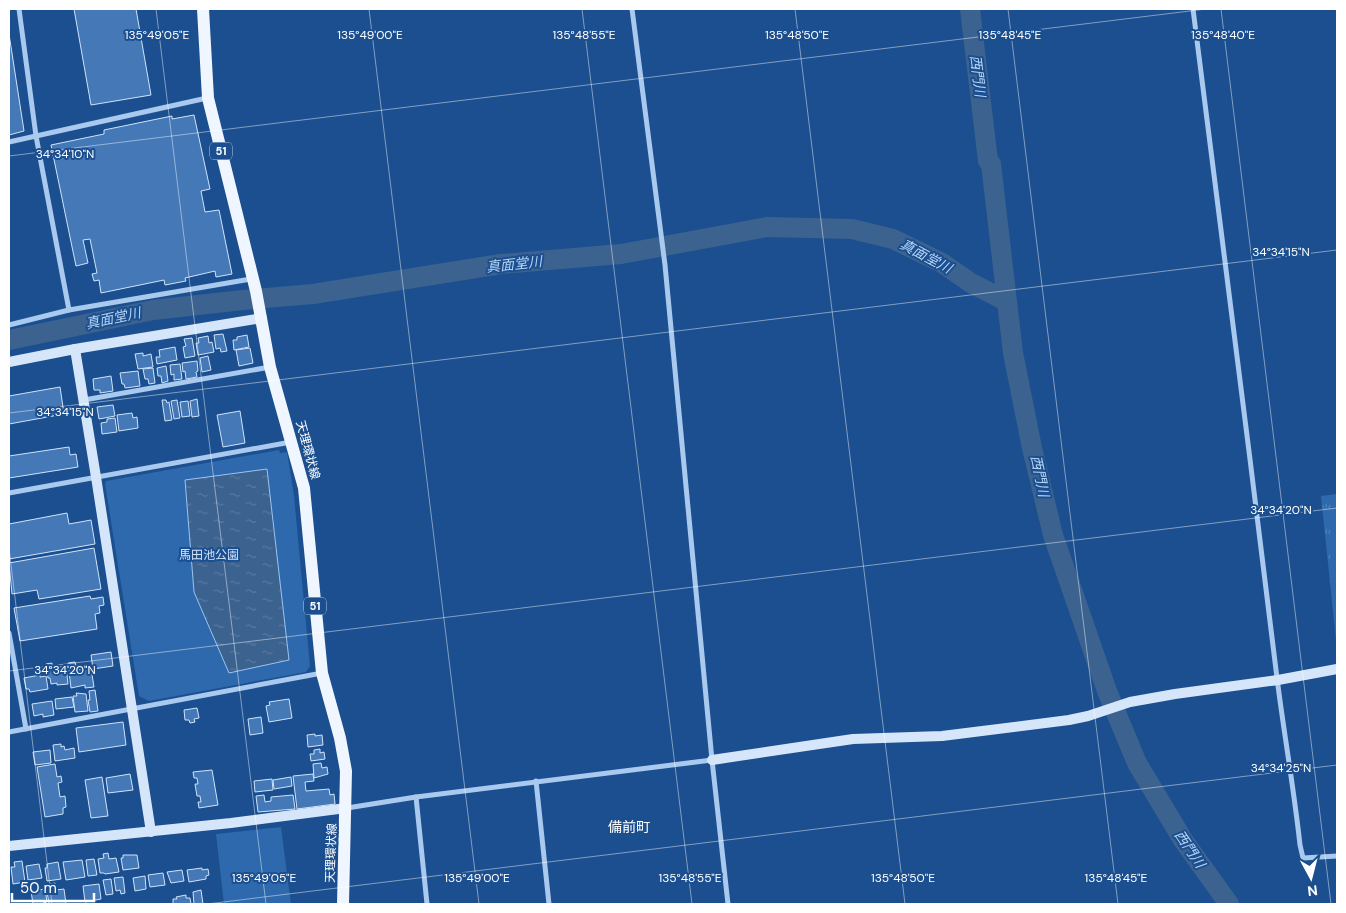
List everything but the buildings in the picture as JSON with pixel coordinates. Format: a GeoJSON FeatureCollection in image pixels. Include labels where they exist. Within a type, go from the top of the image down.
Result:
{"type":"FeatureCollection","features":[{"type":"Feature","properties":{"kind":"main road","name":"天理環状線"},"geometry":{"type":"LineString","coordinates":[[203,9],[208,98],[255,285],[270,367],[304,488],[322,673],[340,738],[346,770],[343,904]]}},
{"type":"Feature","properties":{"kind":"street"},"geometry":{"type":"LineString","coordinates":[[19,9],[36,136],[69,310]]}},
{"type":"Feature","properties":{"kind":"street"},"geometry":{"type":"LineString","coordinates":[[632,9],[661,232],[712,760],[728,904]]}},
{"type":"Feature","properties":{"kind":"street"},"geometry":{"type":"LineString","coordinates":[[1193,9],[1278,680],[1303,858],[1337,856]]}},
{"type":"Feature","properties":{"kind":"street"},"geometry":{"type":"LineString","coordinates":[[9,142],[208,98]]}},
{"type":"Feature","properties":{"kind":"street"},"geometry":{"type":"LineString","coordinates":[[9,325],[69,310],[255,285]]}},
{"type":"Feature","properties":{"kind":"street"},"geometry":{"type":"LineString","coordinates":[[9,362],[261,314]]}},
{"type":"Feature","properties":{"kind":"street"},"geometry":{"type":"LineString","coordinates":[[74,349],[96,477],[151,832]]}},
{"type":"Feature","properties":{"kind":"street"},"geometry":{"type":"LineString","coordinates":[[83,400],[270,367]]}},
{"type":"Feature","properties":{"kind":"street"},"geometry":{"type":"LineString","coordinates":[[9,493],[291,442]]}},
{"type":"Feature","properties":{"kind":"street"},"geometry":{"type":"LineString","coordinates":[[9,633],[26,729]]}},
{"type":"Feature","properties":{"kind":"street"},"geometry":{"type":"LineString","coordinates":[[9,846],[151,832],[346,808],[416,796],[712,760],[853,739],[942,736],[1069,720],[1088,716],[1130,702],[1278,680],[1337,669]]}},
{"type":"Feature","properties":{"kind":"street"},"geometry":{"type":"LineString","coordinates":[[9,732],[322,673]]}},
{"type":"Feature","properties":{"kind":"street"},"geometry":{"type":"LineString","coordinates":[[536,781],[549,904]]}},
{"type":"Feature","properties":{"kind":"street"},"geometry":{"type":"LineString","coordinates":[[416,796],[427,904]]}},
{"type":"Feature","properties":{"kind":"green space","name":"馬田池公園"},"geometry":{"type":"Polygon","coordinates":[[[279,450],[280,453],[287,452],[294,496],[310,666],[306,672],[149,701],[139,696],[106,481],[279,450]]]}},
{"type":"Feature","properties":{"kind":"green space"},"geometry":{"type":"Polygon","coordinates":[[[1337,494],[1337,650],[1321,496],[1337,494]]]}},
{"type":"Feature","properties":{"kind":"green space"},"geometry":{"type":"Polygon","coordinates":[[[281,827],[291,904],[224,904],[216,834],[281,827]]]}},
{"type":"Feature","properties":{"kind":"water"},"geometry":{"type":"Polygon","coordinates":[[[267,469],[289,660],[229,673],[194,592],[185,480],[267,469]]]}},
{"type":"Feature","properties":{"kind":"waterway","name":"西門川"},"geometry":{"type":"LineString","coordinates":[[970,9],[988,161],[991,164],[1013,353],[1032,448],[1053,535],[1107,691],[1137,763],[1183,840],[1229,904]]}},
{"type":"Feature","properties":{"kind":"waterway","name":"真面堂川"},"geometry":{"type":"LineString","coordinates":[[9,340],[153,310],[313,294],[501,264],[621,254],[767,227],[852,229],[893,239],[942,263],[971,283],[1006,301]]}},
{"type":"Feature","properties":{"kind":"district","name":"備前町"},"geometry":{"type":"Point","coordinates":[629,827]}}]}
